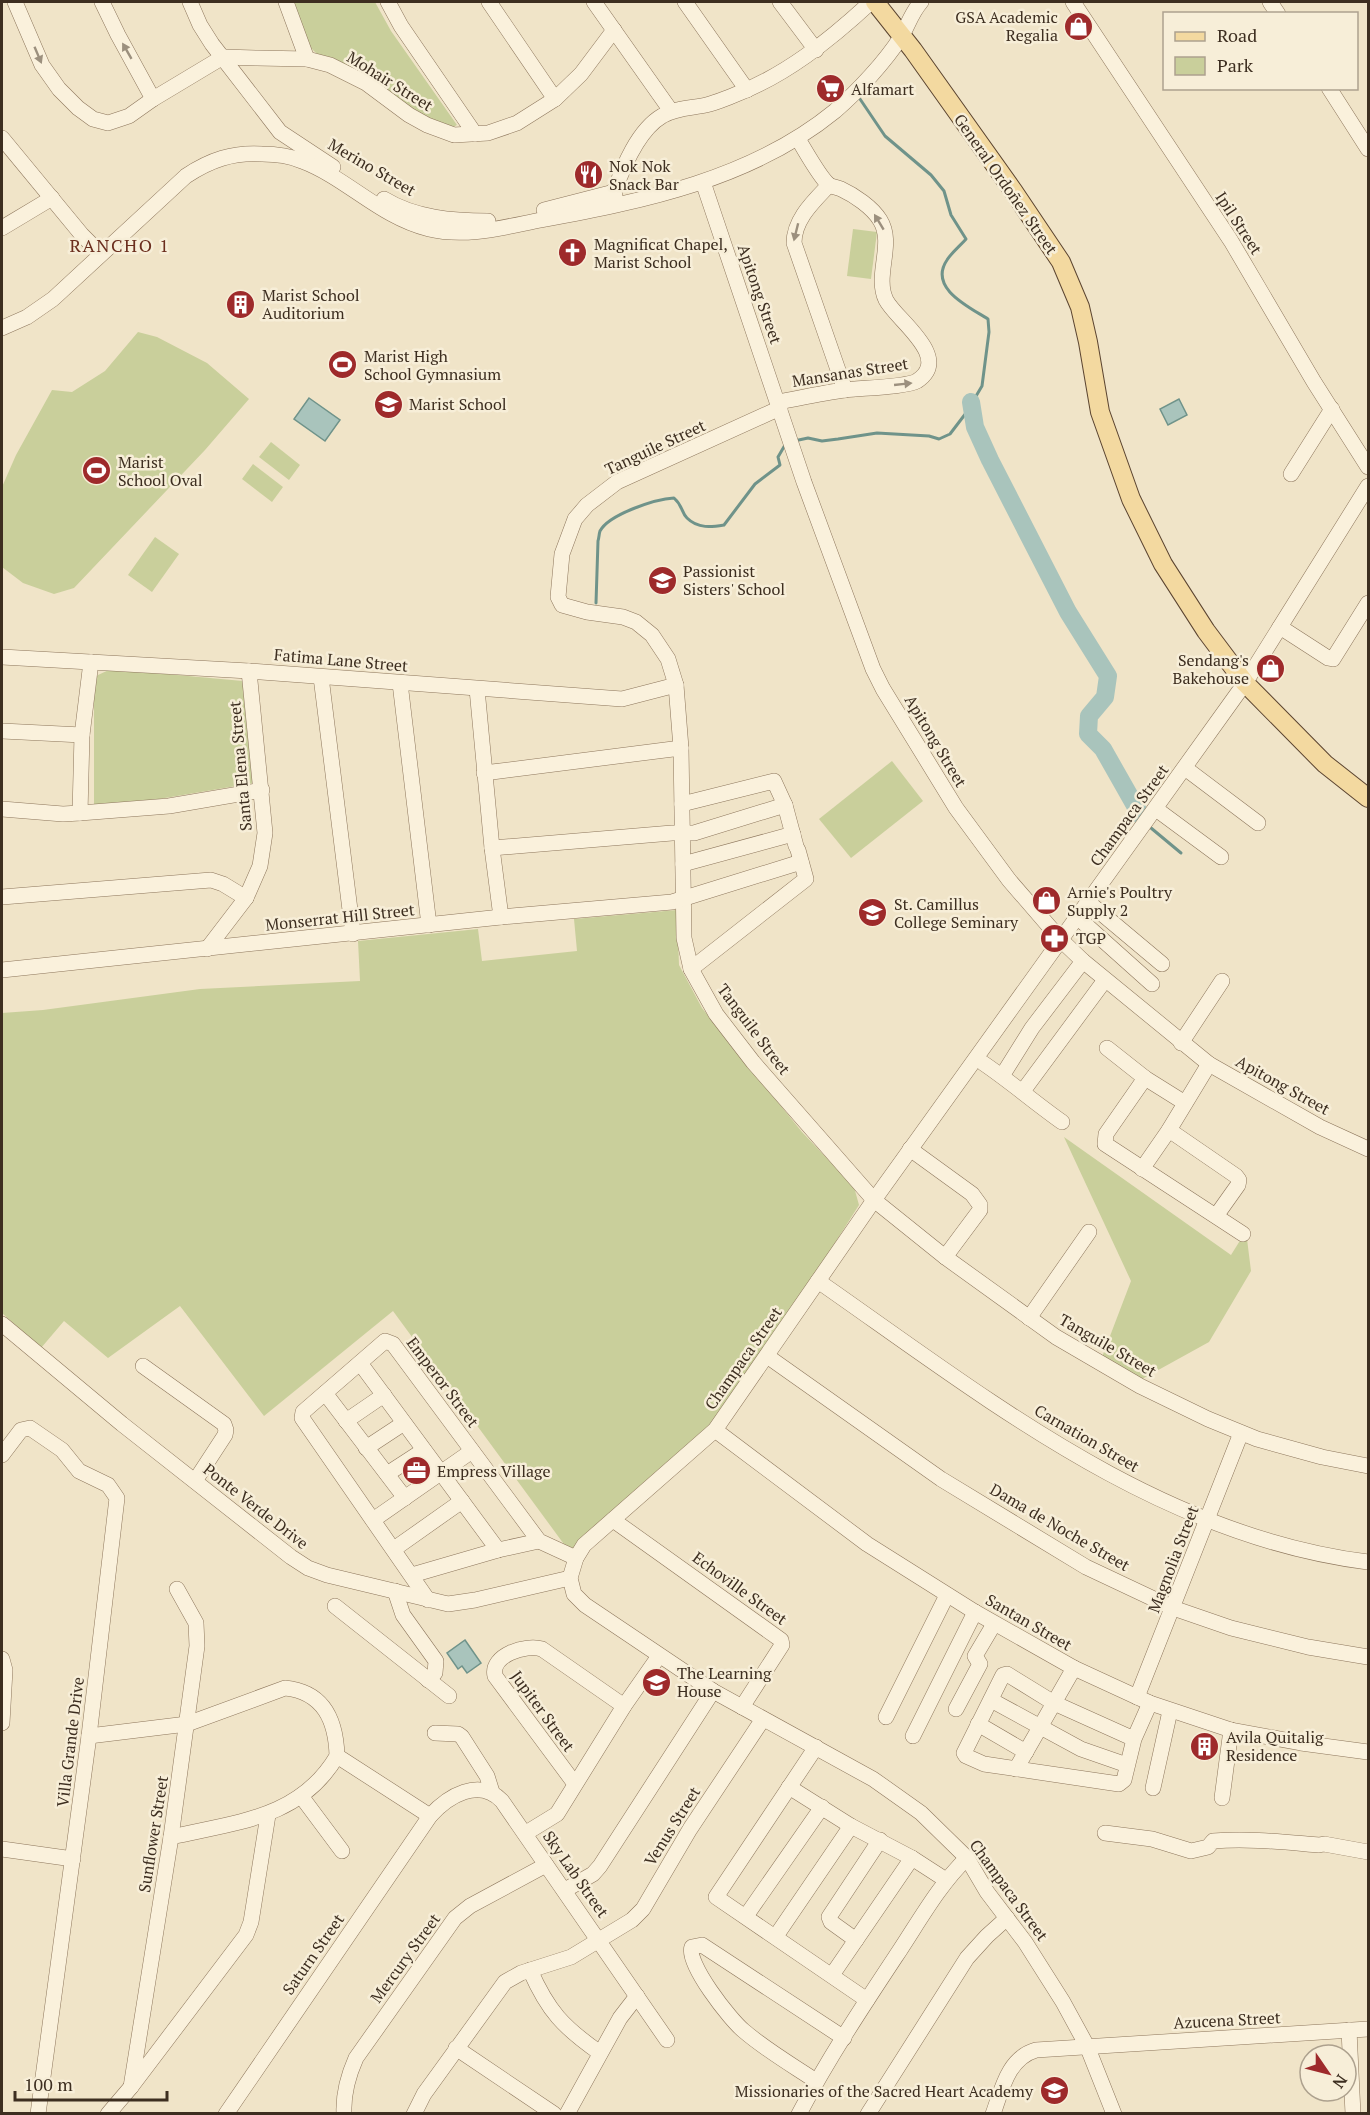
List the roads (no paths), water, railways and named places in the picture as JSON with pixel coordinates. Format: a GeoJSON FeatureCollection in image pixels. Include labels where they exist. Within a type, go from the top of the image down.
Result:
{"type":"FeatureCollection","features":[{"type":"Feature","properties":{"kind":"main road","name":"General Ordoñez Street"},"geometry":{"type":"LineString","coordinates":[[873,2],[902,35],[1061,262],[1080,306],[1100,412],[1131,499],[1163,564],[1206,632],[1245,683],[1325,764],[1368,798]]}},
{"type":"Feature","properties":{"kind":"street"},"geometry":{"type":"LineString","coordinates":[[15,2],[42,65],[59,89],[93,119],[108,123],[122,120],[223,57]]}},
{"type":"Feature","properties":{"kind":"street"},"geometry":{"type":"LineString","coordinates":[[102,2],[153,99]]}},
{"type":"Feature","properties":{"kind":"street","name":"Merino Street"},"geometry":{"type":"LineString","coordinates":[[190,2],[200,25],[280,132],[389,202],[438,219],[489,221],[517,218],[615,198]]}},
{"type":"Feature","properties":{"kind":"street"},"geometry":{"type":"LineString","coordinates":[[286,2],[307,60]]}},
{"type":"Feature","properties":{"kind":"street"},"geometry":{"type":"LineString","coordinates":[[388,2],[401,26],[475,134]]}},
{"type":"Feature","properties":{"kind":"street"},"geometry":{"type":"LineString","coordinates":[[489,2],[555,99]]}},
{"type":"Feature","properties":{"kind":"street"},"geometry":{"type":"LineString","coordinates":[[594,2],[671,111]]}},
{"type":"Feature","properties":{"kind":"street"},"geometry":{"type":"LineString","coordinates":[[685,2],[747,90]]}},
{"type":"Feature","properties":{"kind":"street"},"geometry":{"type":"LineString","coordinates":[[780,2],[816,50]]}},
{"type":"Feature","properties":{"kind":"street"},"geometry":{"type":"LineString","coordinates":[[615,198],[625,167],[646,130],[660,117],[671,111],[708,105],[747,90],[816,50],[873,2]]}},
{"type":"Feature","properties":{"kind":"street"},"geometry":{"type":"LineString","coordinates":[[2,328],[40,310],[186,176],[214,160],[244,153],[280,156],[302,161],[387,212],[422,227],[439,231],[483,230],[615,198],[703,182],[759,160],[798,139],[854,93],[902,35],[912,14],[921,2]]}},
{"type":"Feature","properties":{"kind":"street","name":"Ipil Street"},"geometry":{"type":"LineString","coordinates":[[1073,2],[1230,241],[1368,467]]}},
{"type":"Feature","properties":{"kind":"street","name":"Mohair Street"},"geometry":{"type":"LineString","coordinates":[[223,57],[307,60],[330,66],[352,75],[427,125],[454,135],[475,134],[488,133],[517,123],[555,99],[581,74],[614,30]]}},
{"type":"Feature","properties":{"kind":"street"},"geometry":{"type":"LineString","coordinates":[[1330,90],[1368,149]]}},
{"type":"Feature","properties":{"kind":"street"},"geometry":{"type":"LineString","coordinates":[[2,138],[81,235],[101,254]]}},
{"type":"Feature","properties":{"kind":"street","name":"Mansanas Street"},"geometry":{"type":"LineString","coordinates":[[779,405],[845,390],[915,382],[924,374],[928,365],[927,353],[922,342],[887,302],[882,289],[885,238],[879,218],[852,195],[829,185],[798,139]]}},
{"type":"Feature","properties":{"kind":"street","name":"Apitong Street"},"geometry":{"type":"LineString","coordinates":[[703,182],[844,591],[883,689],[956,808],[1009,880],[1060,939],[1181,1043],[1209,1064],[1320,1127],[1368,1149]]}},
{"type":"Feature","properties":{"kind":"street"},"geometry":{"type":"LineString","coordinates":[[829,185],[799,221],[794,243],[845,390]]}},
{"type":"Feature","properties":{"kind":"street"},"geometry":{"type":"LineString","coordinates":[[2,228],[52,198]]}},
{"type":"Feature","properties":{"kind":"street","name":"Tanguile Street"},"geometry":{"type":"LineString","coordinates":[[779,405],[617,482],[587,505],[575,519],[562,554],[558,588],[560,603],[565,606],[623,616],[636,622],[652,635],[668,659],[676,685],[681,748],[686,863],[683,899],[684,938],[691,969],[716,1014],[753,1062],[873,1200],[945,1257],[1069,1346],[1132,1382],[1241,1433],[1322,1457],[1368,1466]]}},
{"type":"Feature","properties":{"kind":"street"},"geometry":{"type":"LineString","coordinates":[[1291,474],[1332,409]]}},
{"type":"Feature","properties":{"kind":"street","name":"Champaca Street"},"geometry":{"type":"LineString","coordinates":[[1114,2114],[1087,2046],[1041,1968],[987,1892],[967,1858],[921,1813],[873,1779],[713,1690],[585,1605],[574,1594],[570,1578],[576,1558],[584,1545],[715,1430],[873,1200],[1245,683],[1368,486]]}},
{"type":"Feature","properties":{"kind":"street"},"geometry":{"type":"LineString","coordinates":[[1280,627],[1328,658],[1333,658],[1368,603]]}},
{"type":"Feature","properties":{"kind":"street","name":"Fatima Lane Street"},"geometry":{"type":"LineString","coordinates":[[2,657],[249,671],[622,699],[676,685]]}},
{"type":"Feature","properties":{"kind":"street"},"geometry":{"type":"LineString","coordinates":[[80,813],[82,735],[91,662]]}},
{"type":"Feature","properties":{"kind":"street","name":"Santa Elena Street"},"geometry":{"type":"LineString","coordinates":[[207,949],[246,898],[257,875],[262,855],[265,833],[262,790],[249,671]]}},
{"type":"Feature","properties":{"kind":"street"},"geometry":{"type":"LineString","coordinates":[[321,677],[353,934]]}},
{"type":"Feature","properties":{"kind":"street"},"geometry":{"type":"LineString","coordinates":[[400,683],[429,925]]}},
{"type":"Feature","properties":{"kind":"street"},"geometry":{"type":"LineString","coordinates":[[477,689],[501,917]]}},
{"type":"Feature","properties":{"kind":"street"},"geometry":{"type":"LineString","coordinates":[[2,730],[82,735]]}},
{"type":"Feature","properties":{"kind":"street"},"geometry":{"type":"LineString","coordinates":[[484,772],[681,748]]}},
{"type":"Feature","properties":{"kind":"street"},"geometry":{"type":"LineString","coordinates":[[1185,768],[1258,823]]}},
{"type":"Feature","properties":{"kind":"street"},"geometry":{"type":"LineString","coordinates":[[682,804],[774,781],[785,805],[806,877],[691,969]]}},
{"type":"Feature","properties":{"kind":"street"},"geometry":{"type":"LineString","coordinates":[[2,808],[63,814],[80,813],[169,806],[262,790]]}},
{"type":"Feature","properties":{"kind":"street"},"geometry":{"type":"LineString","coordinates":[[492,848],[694,833],[785,805]]}},
{"type":"Feature","properties":{"kind":"street"},"geometry":{"type":"LineString","coordinates":[[1156,809],[1221,857]]}},
{"type":"Feature","properties":{"kind":"street"},"geometry":{"type":"LineString","coordinates":[[686,863],[797,848]]}},
{"type":"Feature","properties":{"kind":"street","name":"Monserrat Hill Street"},"geometry":{"type":"LineString","coordinates":[[2,970],[501,917],[653,904],[683,899],[797,848]]}},
{"type":"Feature","properties":{"kind":"street"},"geometry":{"type":"LineString","coordinates":[[2,897],[211,880],[223,884],[246,898]]}},
{"type":"Feature","properties":{"kind":"street"},"geometry":{"type":"LineString","coordinates":[[1088,902],[1162,964]]}},
{"type":"Feature","properties":{"kind":"street"},"geometry":{"type":"LineString","coordinates":[[1077,916],[1152,984]]}},
{"type":"Feature","properties":{"kind":"street"},"geometry":{"type":"LineString","coordinates":[[1002,1076],[1032,1028],[1083,961]]}},
{"type":"Feature","properties":{"kind":"street"},"geometry":{"type":"LineString","coordinates":[[1023,1091],[1105,980]]}},
{"type":"Feature","properties":{"kind":"street"},"geometry":{"type":"LineString","coordinates":[[1181,1043],[1222,981]]}},
{"type":"Feature","properties":{"kind":"street"},"geometry":{"type":"LineString","coordinates":[[1107,1048],[1145,1078],[1185,1103]]}},
{"type":"Feature","properties":{"kind":"street"},"geometry":{"type":"LineString","coordinates":[[983,1063],[1062,1122]]}},
{"type":"Feature","properties":{"kind":"street"},"geometry":{"type":"LineString","coordinates":[[1142,1169],[1169,1131],[1209,1064]]}},
{"type":"Feature","properties":{"kind":"street"},"geometry":{"type":"LineString","coordinates":[[1145,1078],[1104,1140],[1105,1144],[1243,1234]]}},
{"type":"Feature","properties":{"kind":"street"},"geometry":{"type":"LineString","coordinates":[[1169,1131],[1239,1180],[1238,1185],[1216,1216]]}},
{"type":"Feature","properties":{"kind":"street"},"geometry":{"type":"LineString","coordinates":[[910,1149],[972,1194],[980,1206],[980,1210],[945,1257]]}},
{"type":"Feature","properties":{"kind":"street"},"geometry":{"type":"LineString","coordinates":[[1029,1318],[1089,1232]]}},
{"type":"Feature","properties":{"kind":"street","name":"Carnation Street"},"geometry":{"type":"LineString","coordinates":[[818,1281],[981,1396],[1058,1444],[1116,1476],[1207,1521],[1318,1555],[1368,1562]]}},
{"type":"Feature","properties":{"kind":"street","name":"Ponte Verde Drive"},"geometry":{"type":"LineString","coordinates":[[2,1324],[122,1424],[299,1563],[327,1575],[448,1604],[570,1578]]}},
{"type":"Feature","properties":{"kind":"street","name":"Emperor Street"},"geometry":{"type":"LineString","coordinates":[[428,1600],[304,1422],[303,1412],[385,1341],[393,1344],[539,1541],[576,1558]]}},
{"type":"Feature","properties":{"kind":"street","name":"Dama de Noche Street"},"geometry":{"type":"LineString","coordinates":[[767,1356],[941,1479],[1086,1567],[1173,1608],[1231,1628],[1308,1647],[1368,1657]]}},
{"type":"Feature","properties":{"kind":"street"},"geometry":{"type":"LineString","coordinates":[[360,1363],[498,1550]]}},
{"type":"Feature","properties":{"kind":"street"},"geometry":{"type":"LineString","coordinates":[[143,1366],[224,1424],[225,1436],[195,1481]]}},
{"type":"Feature","properties":{"kind":"street"},"geometry":{"type":"LineString","coordinates":[[326,1393],[405,1498]]}},
{"type":"Feature","properties":{"kind":"street"},"geometry":{"type":"LineString","coordinates":[[346,1421],[384,1395]]}},
{"type":"Feature","properties":{"kind":"street"},"geometry":{"type":"LineString","coordinates":[[366,1448],[404,1423]]}},
{"type":"Feature","properties":{"kind":"street","name":"Villa Grande Drive"},"geometry":{"type":"LineString","coordinates":[[2,1455],[21,1430],[30,1428],[66,1453],[76,1469],[108,1485],[117,1497],[89,1736],[38,2114]]}},
{"type":"Feature","properties":{"kind":"street","name":"Santan Street"},"geometry":{"type":"LineString","coordinates":[[715,1430],[867,1544],[994,1624],[1074,1668],[1143,1700],[1231,1730],[1368,1752]]}},
{"type":"Feature","properties":{"kind":"street","name":"Magnolia Street"},"geometry":{"type":"LineString","coordinates":[[1127,1765],[1143,1700],[1173,1608],[1241,1433]]}},
{"type":"Feature","properties":{"kind":"street"},"geometry":{"type":"LineString","coordinates":[[387,1474],[424,1450]]}},
{"type":"Feature","properties":{"kind":"street"},"geometry":{"type":"LineString","coordinates":[[372,1520],[472,1450]]}},
{"type":"Feature","properties":{"kind":"street"},"geometry":{"type":"LineString","coordinates":[[394,1549],[462,1501]]}},
{"type":"Feature","properties":{"kind":"street","name":"Echoville Street"},"geometry":{"type":"LineString","coordinates":[[613,1520],[781,1640],[782,1645],[742,1707]]}},
{"type":"Feature","properties":{"kind":"street"},"geometry":{"type":"LineString","coordinates":[[412,1575],[498,1550],[539,1541]]}},
{"type":"Feature","properties":{"kind":"street","name":"Sunflower Street"},"geometry":{"type":"LineString","coordinates":[[131,2087],[188,1724],[197,1646],[197,1628],[194,1619],[177,1589]]}},
{"type":"Feature","properties":{"kind":"street"},"geometry":{"type":"LineString","coordinates":[[395,1591],[403,1615],[436,1660],[435,1673],[428,1680]]}},
{"type":"Feature","properties":{"kind":"street"},"geometry":{"type":"LineString","coordinates":[[886,1717],[947,1594]]}},
{"type":"Feature","properties":{"kind":"street"},"geometry":{"type":"LineString","coordinates":[[335,1606],[449,1696]]}},
{"type":"Feature","properties":{"kind":"street"},"geometry":{"type":"LineString","coordinates":[[913,1736],[975,1612]]}},
{"type":"Feature","properties":{"kind":"street"},"geometry":{"type":"LineString","coordinates":[[956,1709],[979,1666],[979,1661],[975,1656],[994,1624]]}},
{"type":"Feature","properties":{"kind":"street","name":"Jupiter Street"},"geometry":{"type":"LineString","coordinates":[[575,1784],[495,1676],[493,1669],[496,1663],[501,1657],[522,1649],[536,1647],[542,1649],[624,1706]]}},
{"type":"Feature","properties":{"kind":"street"},"geometry":{"type":"LineString","coordinates":[[526,1833],[557,1814],[624,1706],[659,1656]]}},
{"type":"Feature","properties":{"kind":"street"},"geometry":{"type":"LineString","coordinates":[[2,1659],[5,1670],[2,1723]]}},
{"type":"Feature","properties":{"kind":"street"},"geometry":{"type":"LineString","coordinates":[[1016,1769],[1074,1668]]}},
{"type":"Feature","properties":{"kind":"street"},"geometry":{"type":"LineString","coordinates":[[991,1700],[1081,1749],[1127,1765],[1124,1780],[1119,1784],[984,1764],[966,1756],[964,1748],[1004,1675],[1007,1674],[1054,1702],[1134,1739]]}},
{"type":"Feature","properties":{"kind":"street"},"geometry":{"type":"LineString","coordinates":[[89,1736],[188,1724],[285,1688],[301,1690],[322,1704],[335,1729],[337,1756],[318,1782],[301,1797],[268,1815],[171,1837]]}},
{"type":"Feature","properties":{"kind":"street"},"geometry":{"type":"LineString","coordinates":[[565,1890],[593,1874],[600,1866],[713,1690]]}},
{"type":"Feature","properties":{"kind":"street"},"geometry":{"type":"LineString","coordinates":[[1153,1788],[1170,1710]]}},
{"type":"Feature","properties":{"kind":"street","name":"Venus Street"},"geometry":{"type":"LineString","coordinates":[[414,2114],[423,2094],[506,1982],[530,1970],[571,1957],[633,1920],[643,1908],[690,1829],[763,1719]]}},
{"type":"Feature","properties":{"kind":"street"},"geometry":{"type":"LineString","coordinates":[[978,1724],[1026,1752]]}},
{"type":"Feature","properties":{"kind":"street"},"geometry":{"type":"LineString","coordinates":[[1222,1798],[1231,1730]]}},
{"type":"Feature","properties":{"kind":"street","name":"Sky Lab Street"},"geometry":{"type":"LineString","coordinates":[[435,1734],[458,1734],[462,1737],[487,1776],[492,1792],[502,1801],[526,1833],[667,2040]]}},
{"type":"Feature","properties":{"kind":"street"},"geometry":{"type":"LineString","coordinates":[[816,1747],[716,1897],[867,2000]]}},
{"type":"Feature","properties":{"kind":"street"},"geometry":{"type":"LineString","coordinates":[[337,1756],[430,1816],[441,1803],[451,1796],[473,1790],[492,1792]]}},
{"type":"Feature","properties":{"kind":"street"},"geometry":{"type":"LineString","coordinates":[[789,1787],[851,1826],[912,1858],[946,1880]]}},
{"type":"Feature","properties":{"kind":"street"},"geometry":{"type":"LineString","coordinates":[[301,1797],[342,1851]]}},
{"type":"Feature","properties":{"kind":"street"},"geometry":{"type":"LineString","coordinates":[[746,1916],[822,1807]]}},
{"type":"Feature","properties":{"kind":"street"},"geometry":{"type":"LineString","coordinates":[[108,2114],[246,1935],[268,1815]]}},
{"type":"Feature","properties":{"kind":"street","name":"Saturn Street"},"geometry":{"type":"LineString","coordinates":[[226,2114],[430,1816]]}},
{"type":"Feature","properties":{"kind":"street"},"geometry":{"type":"LineString","coordinates":[[776,1936],[851,1826]]}},
{"type":"Feature","properties":{"kind":"street"},"geometry":{"type":"LineString","coordinates":[[1105,1833],[1152,1839],[1191,1851],[1209,1847],[1213,1841],[1233,1839],[1324,1844],[1368,1852]]}},
{"type":"Feature","properties":{"kind":"street"},"geometry":{"type":"LineString","coordinates":[[856,1940],[831,1922],[829,1917],[880,1840]]}},
{"type":"Feature","properties":{"kind":"street"},"geometry":{"type":"LineString","coordinates":[[2,1849],[73,1859]]}},
{"type":"Feature","properties":{"kind":"street"},"geometry":{"type":"LineString","coordinates":[[832,1975],[912,1858]]}},
{"type":"Feature","properties":{"kind":"street"},"geometry":{"type":"LineString","coordinates":[[799,2114],[816,2081],[867,2000],[946,1880],[967,1858]]}},
{"type":"Feature","properties":{"kind":"street","name":"Mercury Street"},"geometry":{"type":"LineString","coordinates":[[344,2114],[343,2100],[347,2082],[359,2053],[455,1918],[470,1906],[546,1865]]}},
{"type":"Feature","properties":{"kind":"street"},"geometry":{"type":"LineString","coordinates":[[868,2114],[967,1958],[1007,1918]]}},
{"type":"Feature","properties":{"kind":"street"},"geometry":{"type":"LineString","coordinates":[[816,2081],[742,2030],[711,1991],[691,1958],[692,1947],[702,1945],[844,2038]]}},
{"type":"Feature","properties":{"kind":"street"},"geometry":{"type":"LineString","coordinates":[[530,1970],[549,2009],[577,2037],[600,2053]]}},
{"type":"Feature","properties":{"kind":"street"},"geometry":{"type":"LineString","coordinates":[[567,2114],[620,2019],[637,1996]]}},
{"type":"Feature","properties":{"kind":"street","name":"Azucena Street"},"geometry":{"type":"LineString","coordinates":[[993,2114],[1008,2075],[1020,2058],[1036,2050],[1368,2029]]}},
{"type":"Feature","properties":{"kind":"street"},"geometry":{"type":"LineString","coordinates":[[1349,2030],[1353,2114]]}},
{"type":"Feature","properties":{"kind":"street"},"geometry":{"type":"LineString","coordinates":[[456,2048],[554,2114]]}},
{"type":"Feature","properties":{"kind":"water"},"geometry":{"type":"Polygon","coordinates":[[[309,398],[340,420],[325,441],[294,419],[309,398]]]}},
{"type":"Feature","properties":{"kind":"water"},"geometry":{"type":"Polygon","coordinates":[[[1179,399],[1187,415],[1168,425],[1160,409],[1179,399]]]}},
{"type":"Feature","properties":{"kind":"water"},"geometry":{"type":"Polygon","coordinates":[[[465,1640],[481,1663],[467,1673],[462,1666],[458,1669],[447,1653],[465,1640]]]}},
{"type":"Feature","properties":{"kind":"waterway"},"geometry":{"type":"LineString","coordinates":[[794,441],[808,438],[822,441],[877,433],[929,436],[939,439],[950,434],[982,386],[989,332],[988,319],[953,295],[943,279],[943,270],[947,260],[966,239],[951,215],[944,191],[931,175],[885,136],[860,99]]}},
{"type":"Feature","properties":{"kind":"waterway"},"geometry":{"type":"LineString","coordinates":[[971,402],[975,427],[990,460],[1068,612],[1108,676],[1105,697],[1089,716],[1088,734],[1103,749],[1141,816]]}},
{"type":"Feature","properties":{"kind":"waterway"},"geometry":{"type":"LineString","coordinates":[[596,603],[598,541],[600,531],[605,525],[634,508],[674,498],[691,522],[710,527],[724,525],[755,484],[780,465],[778,457],[785,445]]}},
{"type":"Feature","properties":{"kind":"waterway"},"geometry":{"type":"LineString","coordinates":[[1151,828],[1181,853]]}},
{"type":"Feature","properties":{"kind":"place","name":"GSA Academic Regalia"},"geometry":{"type":"Point","coordinates":[1079,26]}},
{"type":"Feature","properties":{"kind":"place","name":"Alfamart"},"geometry":{"type":"Point","coordinates":[830,89]}},
{"type":"Feature","properties":{"kind":"place","name":"Nok Nok Snack Bar"},"geometry":{"type":"Point","coordinates":[588,175]}},
{"type":"Feature","properties":{"kind":"place","name":"Magnificat Chapel, Marist School"},"geometry":{"type":"Point","coordinates":[573,253]}},
{"type":"Feature","properties":{"kind":"place","name":"Marist School Auditorium"},"geometry":{"type":"Point","coordinates":[241,304]}},
{"type":"Feature","properties":{"kind":"place","name":"Marist High School Gymnasium"},"geometry":{"type":"Point","coordinates":[343,365]}},
{"type":"Feature","properties":{"kind":"place","name":"Marist School"},"geometry":{"type":"Point","coordinates":[388,404]}},
{"type":"Feature","properties":{"kind":"place","name":"Marist School Oval"},"geometry":{"type":"Point","coordinates":[97,471]}},
{"type":"Feature","properties":{"kind":"place","name":"Passionist Sisters' School"},"geometry":{"type":"Point","coordinates":[662,580]}},
{"type":"Feature","properties":{"kind":"place","name":"Sendang's Bakehouse"},"geometry":{"type":"Point","coordinates":[1270,669]}},
{"type":"Feature","properties":{"kind":"place","name":"Arnie's Poultry Supply 2"},"geometry":{"type":"Point","coordinates":[1046,901]}},
{"type":"Feature","properties":{"kind":"place","name":"St. Camillus College Seminary"},"geometry":{"type":"Point","coordinates":[873,913]}},
{"type":"Feature","properties":{"kind":"place","name":"TGP"},"geometry":{"type":"Point","coordinates":[1055,938]}},
{"type":"Feature","properties":{"kind":"place","name":"Empress Village"},"geometry":{"type":"Point","coordinates":[416,1471]}},
{"type":"Feature","properties":{"kind":"place","name":"The Learning House"},"geometry":{"type":"Point","coordinates":[656,1682]}},
{"type":"Feature","properties":{"kind":"place","name":"Avila Quitalig Residence"},"geometry":{"type":"Point","coordinates":[1205,1746]}},
{"type":"Feature","properties":{"kind":"place","name":"Missionaries of the Sacred Heart Academy"},"geometry":{"type":"Point","coordinates":[1054,2091]}},
{"type":"Feature","properties":{"kind":"district","name":"RANCHO 1"},"geometry":{"type":"Point","coordinates":[120,245]}}]}
